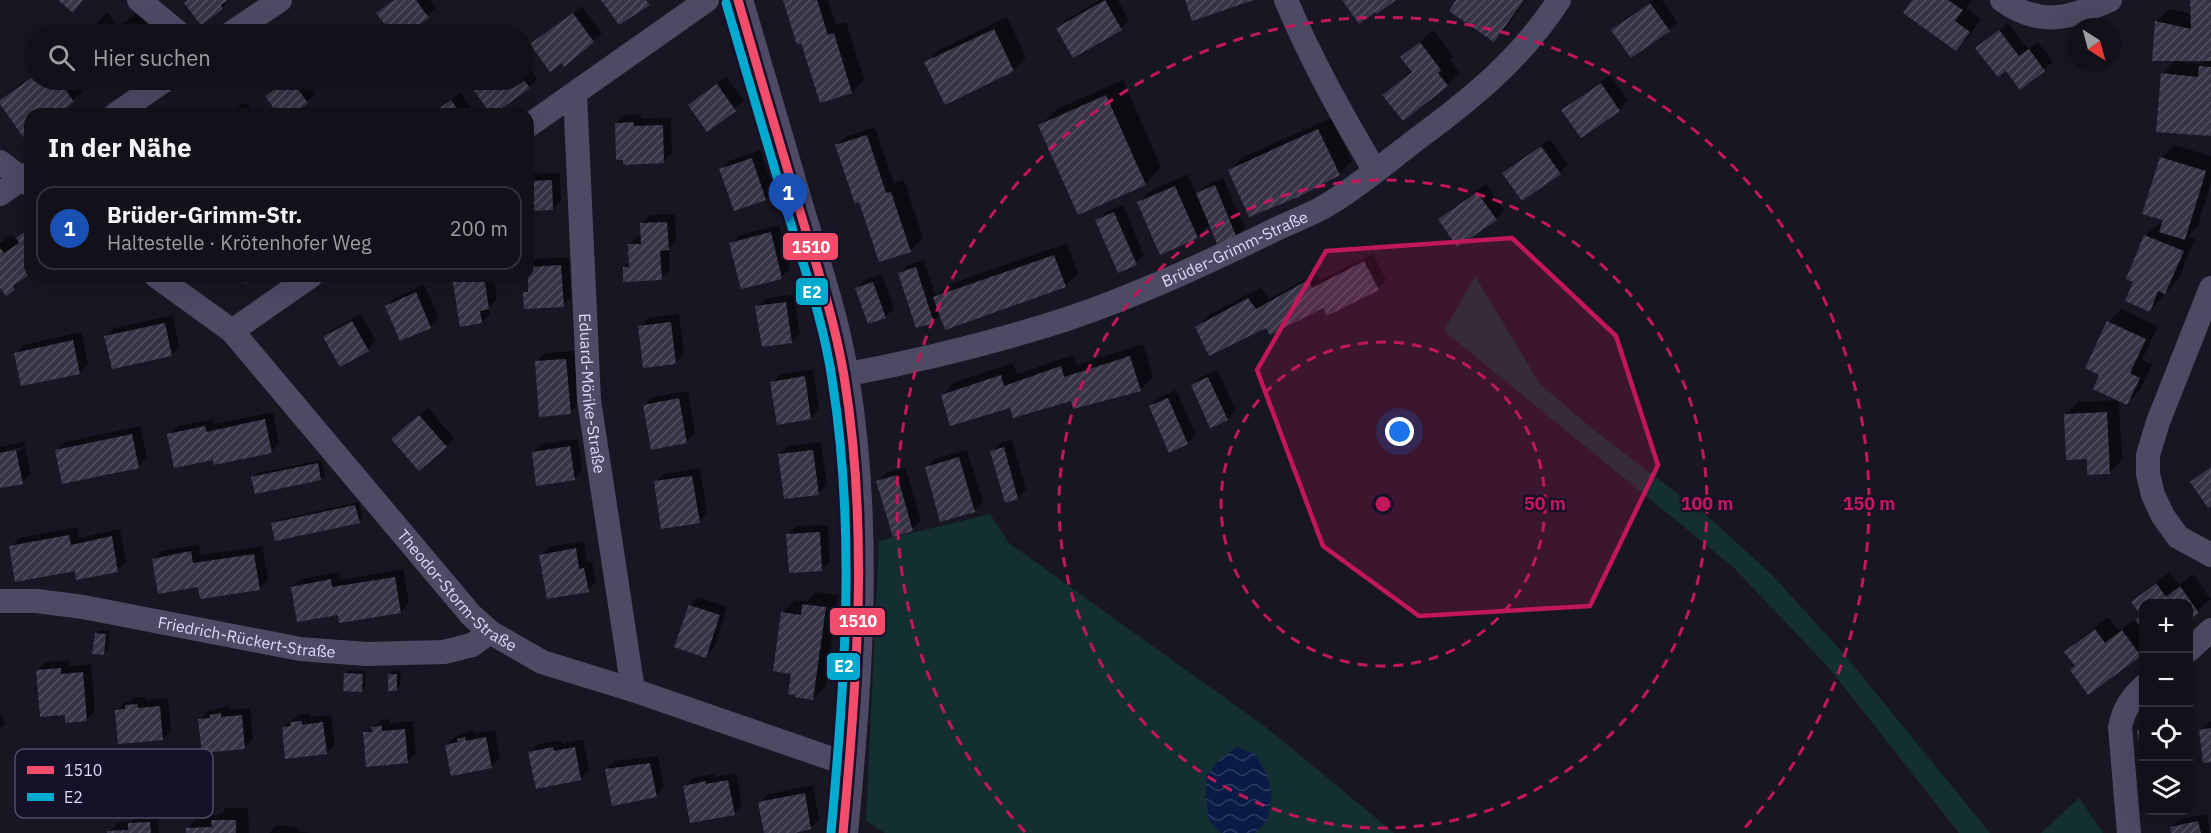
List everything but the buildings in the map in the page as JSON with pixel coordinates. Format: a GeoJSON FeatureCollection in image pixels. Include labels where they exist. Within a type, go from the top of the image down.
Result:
{"type":"FeatureCollection","features":[{"type":"Feature","properties":{"kind":"street"},"geometry":{"type":"LineString","coordinates":[[138,0],[168,24]]}},
{"type":"Feature","properties":{"kind":"street"},"geometry":{"type":"LineString","coordinates":[[245,24],[280,0]]}},
{"type":"Feature","properties":{"kind":"street"},"geometry":{"type":"LineString","coordinates":[[534,122],[707,0]]}},
{"type":"Feature","properties":{"kind":"street"},"geometry":{"type":"LineString","coordinates":[[738,0],[829,305],[844,375],[855,465],[860,547],[850,765],[843,833]]}},
{"type":"Feature","properties":{"kind":"street"},"geometry":{"type":"LineString","coordinates":[[1286,0],[1332,99],[1375,171]]}},
{"type":"Feature","properties":{"kind":"street","name":"Brüder-Grimm-Straße"},"geometry":{"type":"LineString","coordinates":[[844,375],[911,362],[1065,319],[1216,260],[1323,207],[1375,171],[1488,83],[1520,53],[1543,25],[1559,0]]}},
{"type":"Feature","properties":{"kind":"street"},"geometry":{"type":"LineString","coordinates":[[2002,0],[2014,9],[2031,16],[2044,18],[2082,12],[2110,0]]}},
{"type":"Feature","properties":{"kind":"street"},"geometry":{"type":"LineString","coordinates":[[125,108],[151,90]]}},
{"type":"Feature","properties":{"kind":"street","name":"Eduard-Mörike-Straße"},"geometry":{"type":"LineString","coordinates":[[575,94],[589,400],[633,690]]}},
{"type":"Feature","properties":{"kind":"street"},"geometry":{"type":"LineString","coordinates":[[0,162],[24,177]]}},
{"type":"Feature","properties":{"kind":"street"},"geometry":{"type":"LineString","coordinates":[[0,194],[24,181]]}},
{"type":"Feature","properties":{"kind":"street","name":"Theodor-Storm-Straße"},"geometry":{"type":"LineString","coordinates":[[164,282],[231,331],[471,615],[490,632],[542,662],[633,690],[850,765]]}},
{"type":"Feature","properties":{"kind":"street"},"geometry":{"type":"LineString","coordinates":[[231,331],[302,282]]}},
{"type":"Feature","properties":{"kind":"street"},"geometry":{"type":"LineString","coordinates":[[2211,288],[2157,422],[2148,455],[2148,474],[2153,495],[2163,516],[2178,537],[2211,555]]}},
{"type":"Feature","properties":{"kind":"street","name":"Friedrich-Rückert-Straße"},"geometry":{"type":"LineString","coordinates":[[0,601],[37,601],[83,607],[300,650],[366,654],[444,652],[472,645],[490,632]]}},
{"type":"Feature","properties":{"kind":"street"},"geometry":{"type":"LineString","coordinates":[[2193,646],[2211,630]]}},
{"type":"Feature","properties":{"kind":"street"},"geometry":{"type":"LineString","coordinates":[[2129,833],[2120,727],[2124,711],[2131,698],[2139,691]]}},
{"type":"Feature","properties":{"kind":"highlighted area"},"geometry":{"type":"Polygon","coordinates":[[[1512,238],[1616,336],[1658,465],[1590,606],[1419,616],[1323,546],[1257,370],[1326,251],[1512,238]]]}},
{"type":"Feature","properties":{"kind":"green space"},"geometry":{"type":"Polygon","coordinates":[[[1475,276],[1540,384],[1595,431],[1712,520],[1773,576],[1844,654],[1990,833],[1959,833],[1829,668],[1733,567],[1444,331],[1475,276]]]}},
{"type":"Feature","properties":{"kind":"green space"},"geometry":{"type":"Polygon","coordinates":[[[990,514],[1009,543],[1267,728],[1394,833],[885,833],[866,821],[879,541],[990,514]]]}},
{"type":"Feature","properties":{"kind":"green space"},"geometry":{"type":"Polygon","coordinates":[[[2079,798],[2103,833],[2041,833],[2079,798]]]}},
{"type":"Feature","properties":{"kind":"water"},"geometry":{"type":"Polygon","coordinates":[[[1237,747],[1255,754],[1267,775],[1272,794],[1267,821],[1255,833],[1221,833],[1209,821],[1206,776],[1218,761],[1237,747]]]}},
{"type":"Feature","properties":{"kind":"transit line","name":"1510"},"geometry":{"type":"LineString","coordinates":[[738,0],[831,316],[844,376],[852,433],[856,490],[858,604],[853,719],[843,833]]}},
{"type":"Feature","properties":{"kind":"transit line","name":"E2"},"geometry":{"type":"LineString","coordinates":[[726,3],[819,319],[832,379],[844,492],[846,606],[831,832]]}},
{"type":"Feature","properties":{"kind":"place","name":"Brüder-Grimm-Str."},"geometry":{"type":"Point","coordinates":[788,223]}}]}
